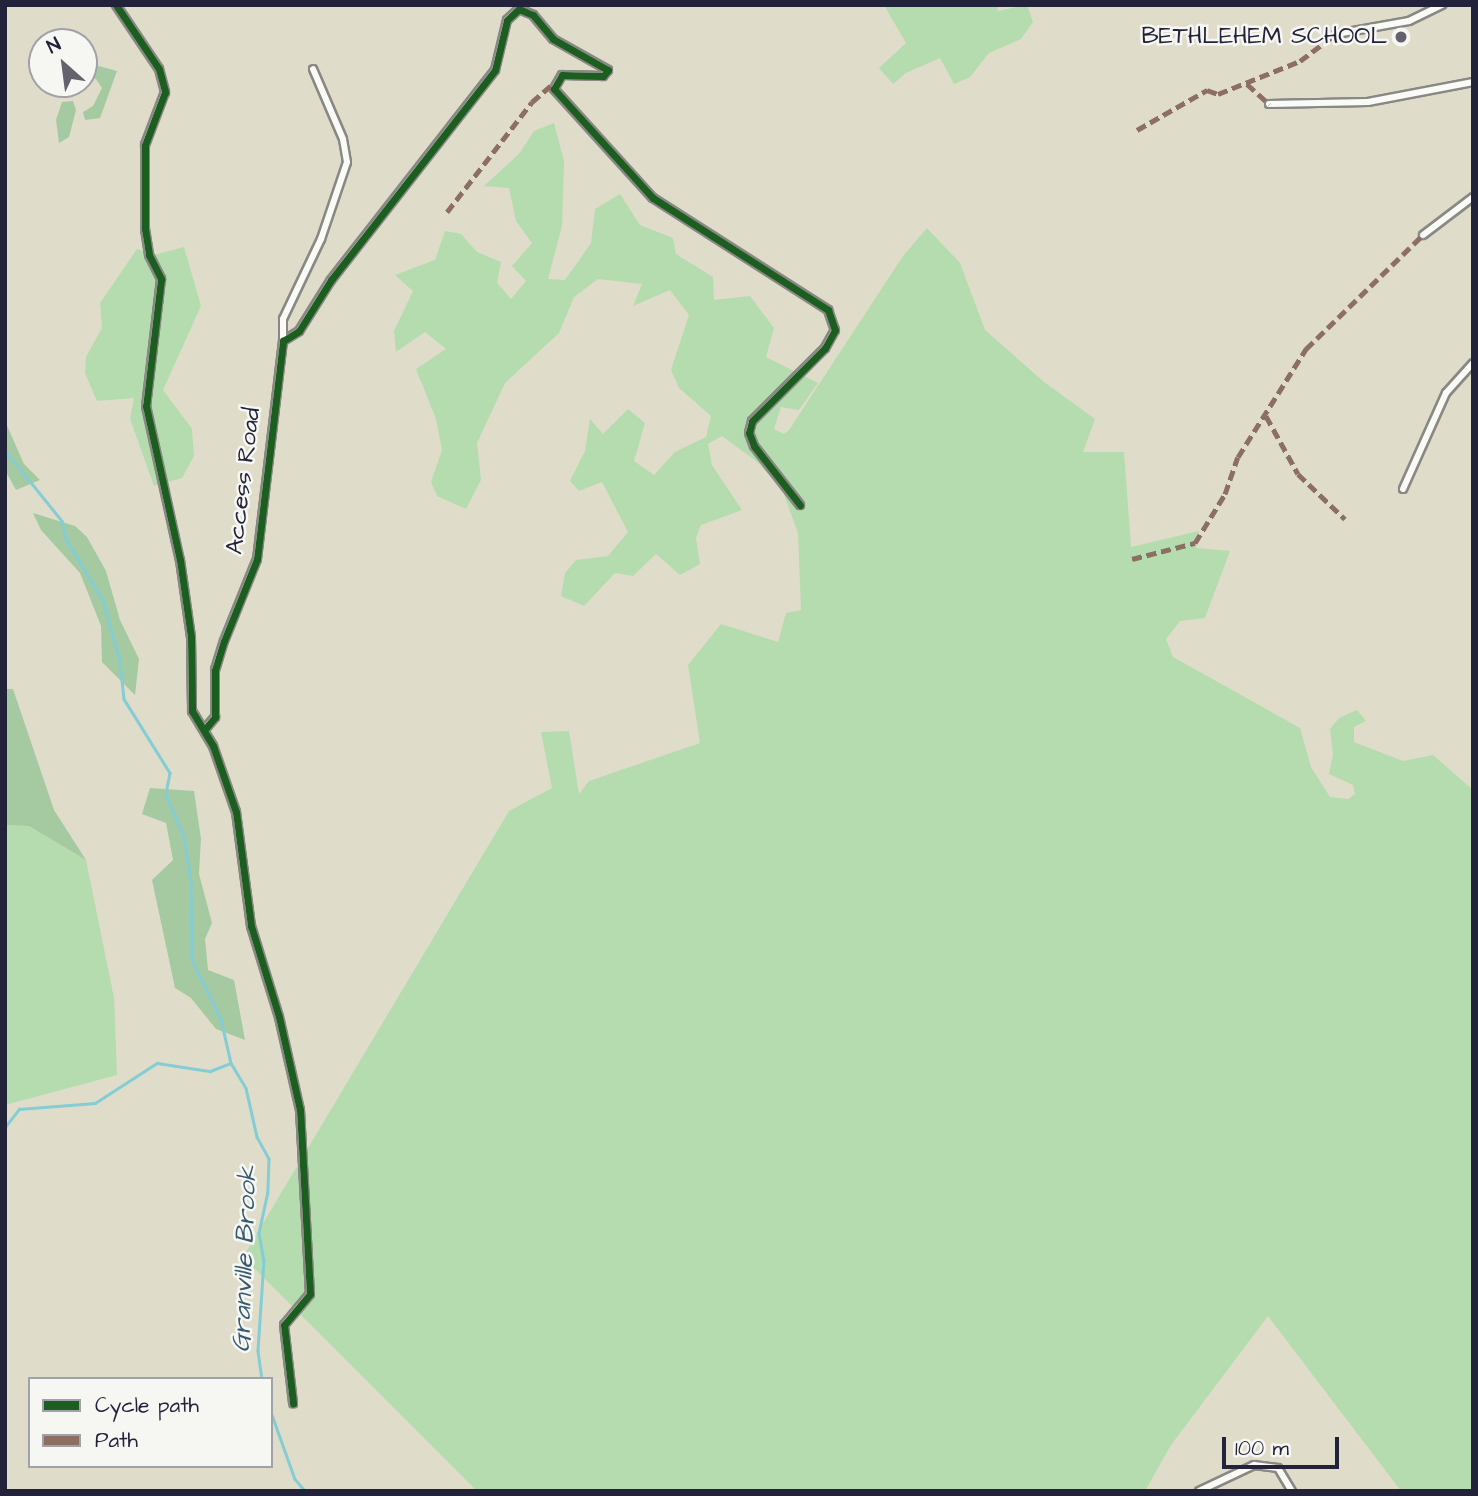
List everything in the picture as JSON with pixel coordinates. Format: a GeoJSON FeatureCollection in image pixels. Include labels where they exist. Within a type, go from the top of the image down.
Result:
{"type":"FeatureCollection","features":[{"type":"Feature","properties":{"kind":"street"},"geometry":{"type":"LineString","coordinates":[[116,5],[159,69],[165,92],[145,145],[145,229],[149,255],[161,279],[146,406],[180,560],[191,637],[192,711],[205,729],[236,811],[251,926],[279,1017],[300,1110],[310,1294],[284,1325],[293,1403]]}},
{"type":"Feature","properties":{"kind":"street"},"geometry":{"type":"LineString","coordinates":[[1336,34],[1409,21],[1442,5]]}},
{"type":"Feature","properties":{"kind":"street"},"geometry":{"type":"LineString","coordinates":[[283,341],[299,331],[331,279],[495,70],[513,9],[527,10],[552,39],[608,70],[603,76],[562,75],[554,83],[554,89],[653,198],[828,310],[835,330],[825,348],[752,421],[749,433],[754,446],[800,505]]}},
{"type":"Feature","properties":{"kind":"street","name":"Access Road"},"geometry":{"type":"LineString","coordinates":[[205,729],[215,717],[215,670],[257,559],[283,341],[283,319],[321,239],[347,162],[343,139],[313,69]]}},
{"type":"Feature","properties":{"kind":"street"},"geometry":{"type":"LineString","coordinates":[[1269,104],[1368,102],[1447,90],[1473,82]]}},
{"type":"Feature","properties":{"kind":"street"},"geometry":{"type":"LineString","coordinates":[[1423,235],[1473,197]]}},
{"type":"Feature","properties":{"kind":"street"},"geometry":{"type":"LineString","coordinates":[[1403,489],[1446,393],[1473,363]]}},
{"type":"Feature","properties":{"kind":"street"},"geometry":{"type":"LineString","coordinates":[[1199,1491],[1254,1465],[1278,1468],[1292,1491]]}},
{"type":"Feature","properties":{"kind":"green space"},"geometry":{"type":"Polygon","coordinates":[[[884,5],[997,5],[998,11],[1027,5],[1033,22],[1021,39],[989,53],[970,77],[954,84],[940,58],[906,73],[893,84],[879,68],[906,43],[884,5]]]}},
{"type":"Feature","properties":{"kind":"green space"},"geometry":{"type":"Polygon","coordinates":[[[98,66],[117,71],[100,118],[85,120],[83,112],[93,106],[102,88],[98,82],[98,66]]]}},
{"type":"Feature","properties":{"kind":"green space"},"geometry":{"type":"Polygon","coordinates":[[[73,101],[76,110],[69,137],[59,143],[56,120],[62,102],[73,101]]]}},
{"type":"Feature","properties":{"kind":"green space"},"geometry":{"type":"Polygon","coordinates":[[[554,123],[564,161],[562,226],[548,279],[565,280],[591,243],[595,209],[620,194],[640,225],[673,238],[676,254],[713,277],[714,300],[750,296],[774,328],[766,357],[818,383],[799,410],[781,407],[774,429],[784,434],[903,256],[927,228],[960,263],[985,330],[1044,382],[1095,419],[1083,452],[1124,452],[1131,547],[1199,531],[1196,548],[1230,551],[1205,618],[1180,621],[1166,639],[1173,657],[1300,728],[1311,767],[1330,797],[1348,799],[1355,794],[1353,785],[1329,774],[1333,754],[1330,729],[1339,718],[1357,710],[1366,721],[1354,727],[1354,742],[1403,761],[1433,755],[1473,790],[1473,1491],[1401,1491],[1268,1316],[1171,1445],[1145,1491],[477,1491],[243,1257],[509,811],[552,788],[541,732],[569,731],[579,794],[589,781],[700,743],[688,665],[721,624],[778,642],[786,613],[801,610],[798,533],[782,489],[756,461],[722,436],[708,444],[712,465],[742,510],[701,525],[696,538],[700,564],[680,575],[656,554],[633,576],[615,573],[584,606],[561,596],[565,573],[576,560],[608,556],[628,532],[602,482],[579,491],[570,481],[585,451],[590,419],[603,434],[628,409],[645,423],[634,461],[654,475],[675,452],[706,437],[711,416],[679,388],[671,370],[689,315],[670,290],[633,306],[642,284],[598,279],[574,297],[559,333],[505,383],[477,443],[481,480],[466,509],[437,496],[431,482],[442,450],[436,419],[416,369],[446,349],[425,332],[396,352],[394,331],[413,291],[395,275],[435,260],[445,231],[461,234],[477,252],[501,262],[497,283],[511,299],[526,281],[512,266],[532,243],[516,221],[509,188],[484,186],[519,154],[534,131],[554,123]]]}},
{"type":"Feature","properties":{"kind":"green space"},"geometry":{"type":"Polygon","coordinates":[[[184,247],[201,306],[163,390],[192,429],[194,456],[182,478],[154,486],[130,419],[134,398],[97,401],[85,373],[86,357],[102,328],[100,303],[137,249],[154,255],[184,247]]]}},
{"type":"Feature","properties":{"kind":"green space"},"geometry":{"type":"Polygon","coordinates":[[[5,421],[24,464],[40,480],[16,490],[5,470],[5,421]]]}},
{"type":"Feature","properties":{"kind":"green space"},"geometry":{"type":"Polygon","coordinates":[[[33,513],[75,526],[87,537],[106,571],[120,620],[139,659],[135,695],[102,662],[101,626],[80,573],[41,530],[33,513]]]}},
{"type":"Feature","properties":{"kind":"green space"},"geometry":{"type":"Polygon","coordinates":[[[5,689],[13,689],[54,810],[86,860],[29,826],[5,825],[5,689]]]}},
{"type":"Feature","properties":{"kind":"green space"},"geometry":{"type":"Polygon","coordinates":[[[150,788],[194,791],[201,839],[199,874],[212,923],[205,939],[208,970],[234,980],[245,1040],[216,1029],[191,998],[175,988],[152,880],[173,860],[166,823],[142,814],[150,788]]]}},
{"type":"Feature","properties":{"kind":"green space"},"geometry":{"type":"Polygon","coordinates":[[[5,825],[29,826],[86,860],[114,998],[117,1075],[5,1105],[5,825]]]}},
{"type":"Feature","properties":{"kind":"waterway","name":"Granville Brook"},"geometry":{"type":"LineString","coordinates":[[5,450],[62,521],[66,539],[103,600],[120,661],[124,699],[170,773],[166,794],[184,837],[191,882],[192,960],[221,1019],[231,1063],[246,1088],[257,1137],[269,1159],[268,1192],[259,1233],[264,1260],[258,1351],[262,1377]]}},
{"type":"Feature","properties":{"kind":"waterway"},"geometry":{"type":"LineString","coordinates":[[5,1127],[19,1109],[95,1103],[157,1063],[210,1071],[231,1063]]}},
{"type":"Feature","properties":{"kind":"waterway","name":"Granville Brook"},"geometry":{"type":"LineString","coordinates":[[273,1418],[295,1479],[305,1491]]}},
{"type":"Feature","properties":{"kind":"marked path"},"geometry":{"type":"LineString","coordinates":[[1137,130],[1207,90],[1218,94],[1300,61],[1336,34]]}},
{"type":"Feature","properties":{"kind":"marked path"},"geometry":{"type":"LineString","coordinates":[[447,212],[532,102],[554,83]]}},
{"type":"Feature","properties":{"kind":"marked path"},"geometry":{"type":"LineString","coordinates":[[1247,84],[1269,104]]}},
{"type":"Feature","properties":{"kind":"marked path"},"geometry":{"type":"LineString","coordinates":[[1132,559],[1195,543],[1225,494],[1238,457],[1306,349],[1423,235]]}},
{"type":"Feature","properties":{"kind":"marked path"},"geometry":{"type":"LineString","coordinates":[[1266,416],[1298,474],[1345,519]]}},
{"type":"Feature","properties":{"kind":"cycle path"},"geometry":{"type":"LineString","coordinates":[[116,5],[159,69],[165,92],[145,145],[145,229],[149,255],[161,279],[146,406],[180,560],[191,637],[192,711],[213,746],[236,812],[251,926],[279,1017],[300,1110],[310,1294],[284,1325],[293,1403]]}},
{"type":"Feature","properties":{"kind":"cycle path"},"geometry":{"type":"LineString","coordinates":[[205,729],[215,717],[215,670],[257,559],[283,341],[299,331],[331,280],[495,70],[507,20],[519,9],[533,15],[553,39],[608,70],[603,76],[562,75],[554,89],[653,198],[828,310],[835,330],[825,348],[752,421],[749,433],[754,446],[800,505]]}},
{"type":"Feature","properties":{"kind":"place","name":"BETHLEHEM SCHOOL"},"geometry":{"type":"Point","coordinates":[1401,37]}}]}
